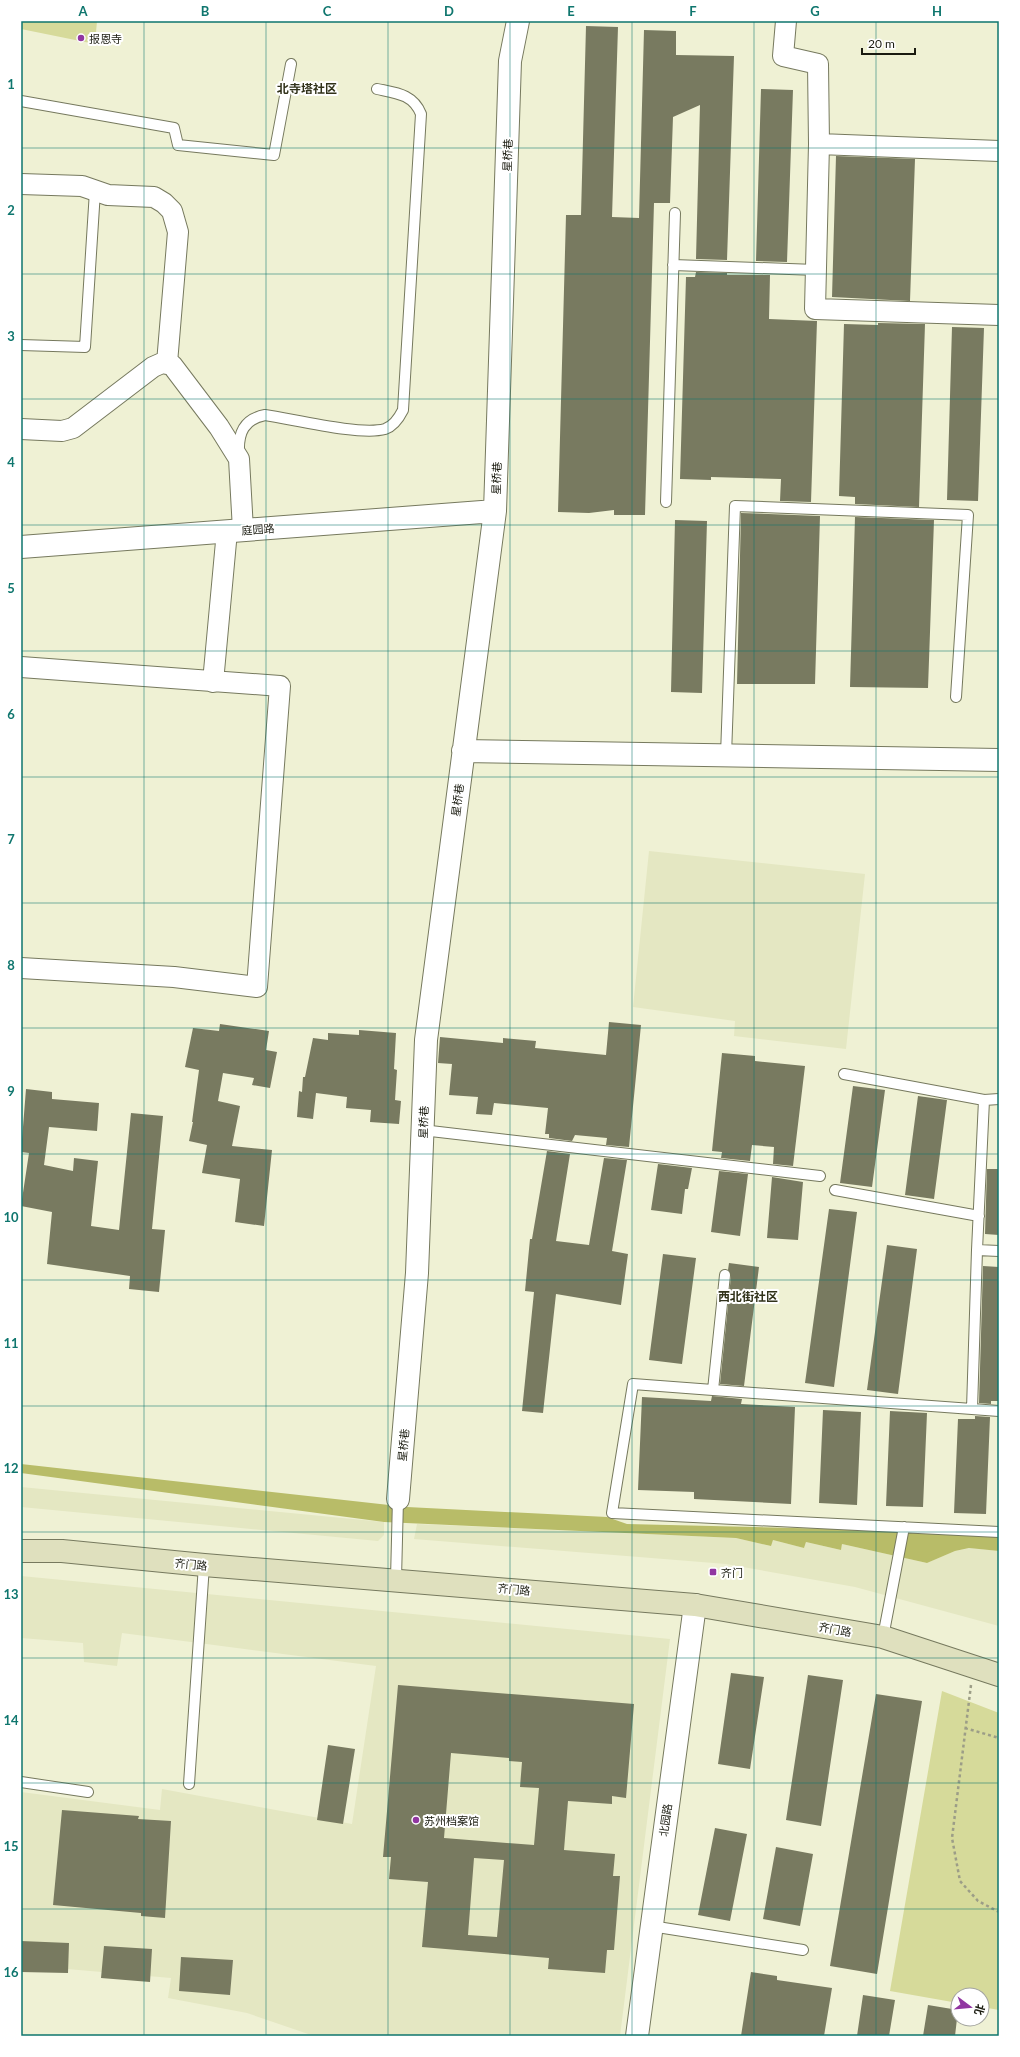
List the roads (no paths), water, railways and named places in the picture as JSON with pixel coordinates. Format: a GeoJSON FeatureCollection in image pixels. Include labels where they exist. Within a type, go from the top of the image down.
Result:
{"type":"FeatureCollection","features":[{"type":"Feature","properties":{"kind":"main road","name":"齐门路"},"geometry":{"type":"LineString","coordinates":[[21,1551],[62,1551],[204,1565],[396,1579],[695,1605],[883,1637],[999,1675]]}},
{"type":"Feature","properties":{"kind":"street","name":"星桥巷"},"geometry":{"type":"LineString","coordinates":[[398,1499],[417,1273],[426,1040],[494,511],[510,61],[518,21]]}},
{"type":"Feature","properties":{"kind":"street"},"geometry":{"type":"LineString","coordinates":[[786,21],[783,56],[818,64],[819,144],[816,309],[999,315]]}},
{"type":"Feature","properties":{"kind":"street"},"geometry":{"type":"LineString","coordinates":[[819,144],[999,151]]}},
{"type":"Feature","properties":{"kind":"street"},"geometry":{"type":"LineString","coordinates":[[21,184],[82,186],[108,195],[154,197],[164,203],[172,211],[178,232],[167,364]]}},
{"type":"Feature","properties":{"kind":"street"},"geometry":{"type":"LineString","coordinates":[[21,429],[62,431],[73,428],[153,367],[162,363],[176,368],[219,427],[239,459],[235,531],[213,682]]}},
{"type":"Feature","properties":{"kind":"street","name":"庭园路"},"geometry":{"type":"LineString","coordinates":[[21,547],[494,511]]}},
{"type":"Feature","properties":{"kind":"street"},"geometry":{"type":"LineString","coordinates":[[21,667],[280,686],[257,987],[174,977],[21,968]]}},
{"type":"Feature","properties":{"kind":"street"},"geometry":{"type":"LineString","coordinates":[[463,751],[999,760]]}},
{"type":"Feature","properties":{"kind":"street","name":"北园路"},"geometry":{"type":"LineString","coordinates":[[637,2036],[695,1605]]}},
{"type":"Feature","properties":{"kind":"lane"},"geometry":{"type":"LineString","coordinates":[[21,101],[174,128],[178,145],[274,155],[291,64]]}},
{"type":"Feature","properties":{"kind":"lane"},"geometry":{"type":"LineString","coordinates":[[239,459],[240,434],[244,426],[257,416],[265,415],[360,430],[377,430],[386,429],[394,424],[400,418],[403,410],[421,114],[418,107],[407,96],[377,89]]}},
{"type":"Feature","properties":{"kind":"lane"},"geometry":{"type":"LineString","coordinates":[[21,345],[85,347],[95,191]]}},
{"type":"Feature","properties":{"kind":"lane"},"geometry":{"type":"LineString","coordinates":[[666,502],[672,265],[675,213]]}},
{"type":"Feature","properties":{"kind":"lane"},"geometry":{"type":"LineString","coordinates":[[672,265],[816,270]]}},
{"type":"Feature","properties":{"kind":"lane"},"geometry":{"type":"LineString","coordinates":[[726,755],[736,506],[968,515],[956,697]]}},
{"type":"Feature","properties":{"kind":"lane"},"geometry":{"type":"LineString","coordinates":[[844,1074],[984,1100],[999,1099]]}},
{"type":"Feature","properties":{"kind":"lane"},"geometry":{"type":"LineString","coordinates":[[972,1409],[984,1100]]}},
{"type":"Feature","properties":{"kind":"lane"},"geometry":{"type":"LineString","coordinates":[[422,1130],[820,1176]]}},
{"type":"Feature","properties":{"kind":"lane"},"geometry":{"type":"LineString","coordinates":[[836,1190],[979,1216]]}},
{"type":"Feature","properties":{"kind":"lane"},"geometry":{"type":"LineString","coordinates":[[977,1250],[999,1251]]}},
{"type":"Feature","properties":{"kind":"lane"},"geometry":{"type":"LineString","coordinates":[[713,1390],[725,1275]]}},
{"type":"Feature","properties":{"kind":"lane"},"geometry":{"type":"LineString","coordinates":[[999,1410],[633,1384],[612,1513],[999,1532]]}},
{"type":"Feature","properties":{"kind":"lane","name":"星桥巷"},"geometry":{"type":"LineString","coordinates":[[396,1579],[398,1499]]}},
{"type":"Feature","properties":{"kind":"lane"},"geometry":{"type":"LineString","coordinates":[[883,1637],[904,1528]]}},
{"type":"Feature","properties":{"kind":"lane"},"geometry":{"type":"LineString","coordinates":[[189,1784],[204,1565]]}},
{"type":"Feature","properties":{"kind":"lane"},"geometry":{"type":"LineString","coordinates":[[21,1782],[88,1792]]}},
{"type":"Feature","properties":{"kind":"lane"},"geometry":{"type":"LineString","coordinates":[[651,1926],[803,1950]]}},
{"type":"Feature","properties":{"kind":"place","name":"报恩寺"},"geometry":{"type":"Point","coordinates":[81,38]}},
{"type":"Feature","properties":{"kind":"place","name":"齐门"},"geometry":{"type":"Point","coordinates":[713,1572]}},
{"type":"Feature","properties":{"kind":"place","name":"苏州档案馆"},"geometry":{"type":"Point","coordinates":[416,1820]}},
{"type":"Feature","properties":{"kind":"district","name":"北寺塔社区"},"geometry":{"type":"Point","coordinates":[307,88]}},
{"type":"Feature","properties":{"kind":"district","name":"西北街社区"},"geometry":{"type":"Point","coordinates":[748,1296]}}]}
